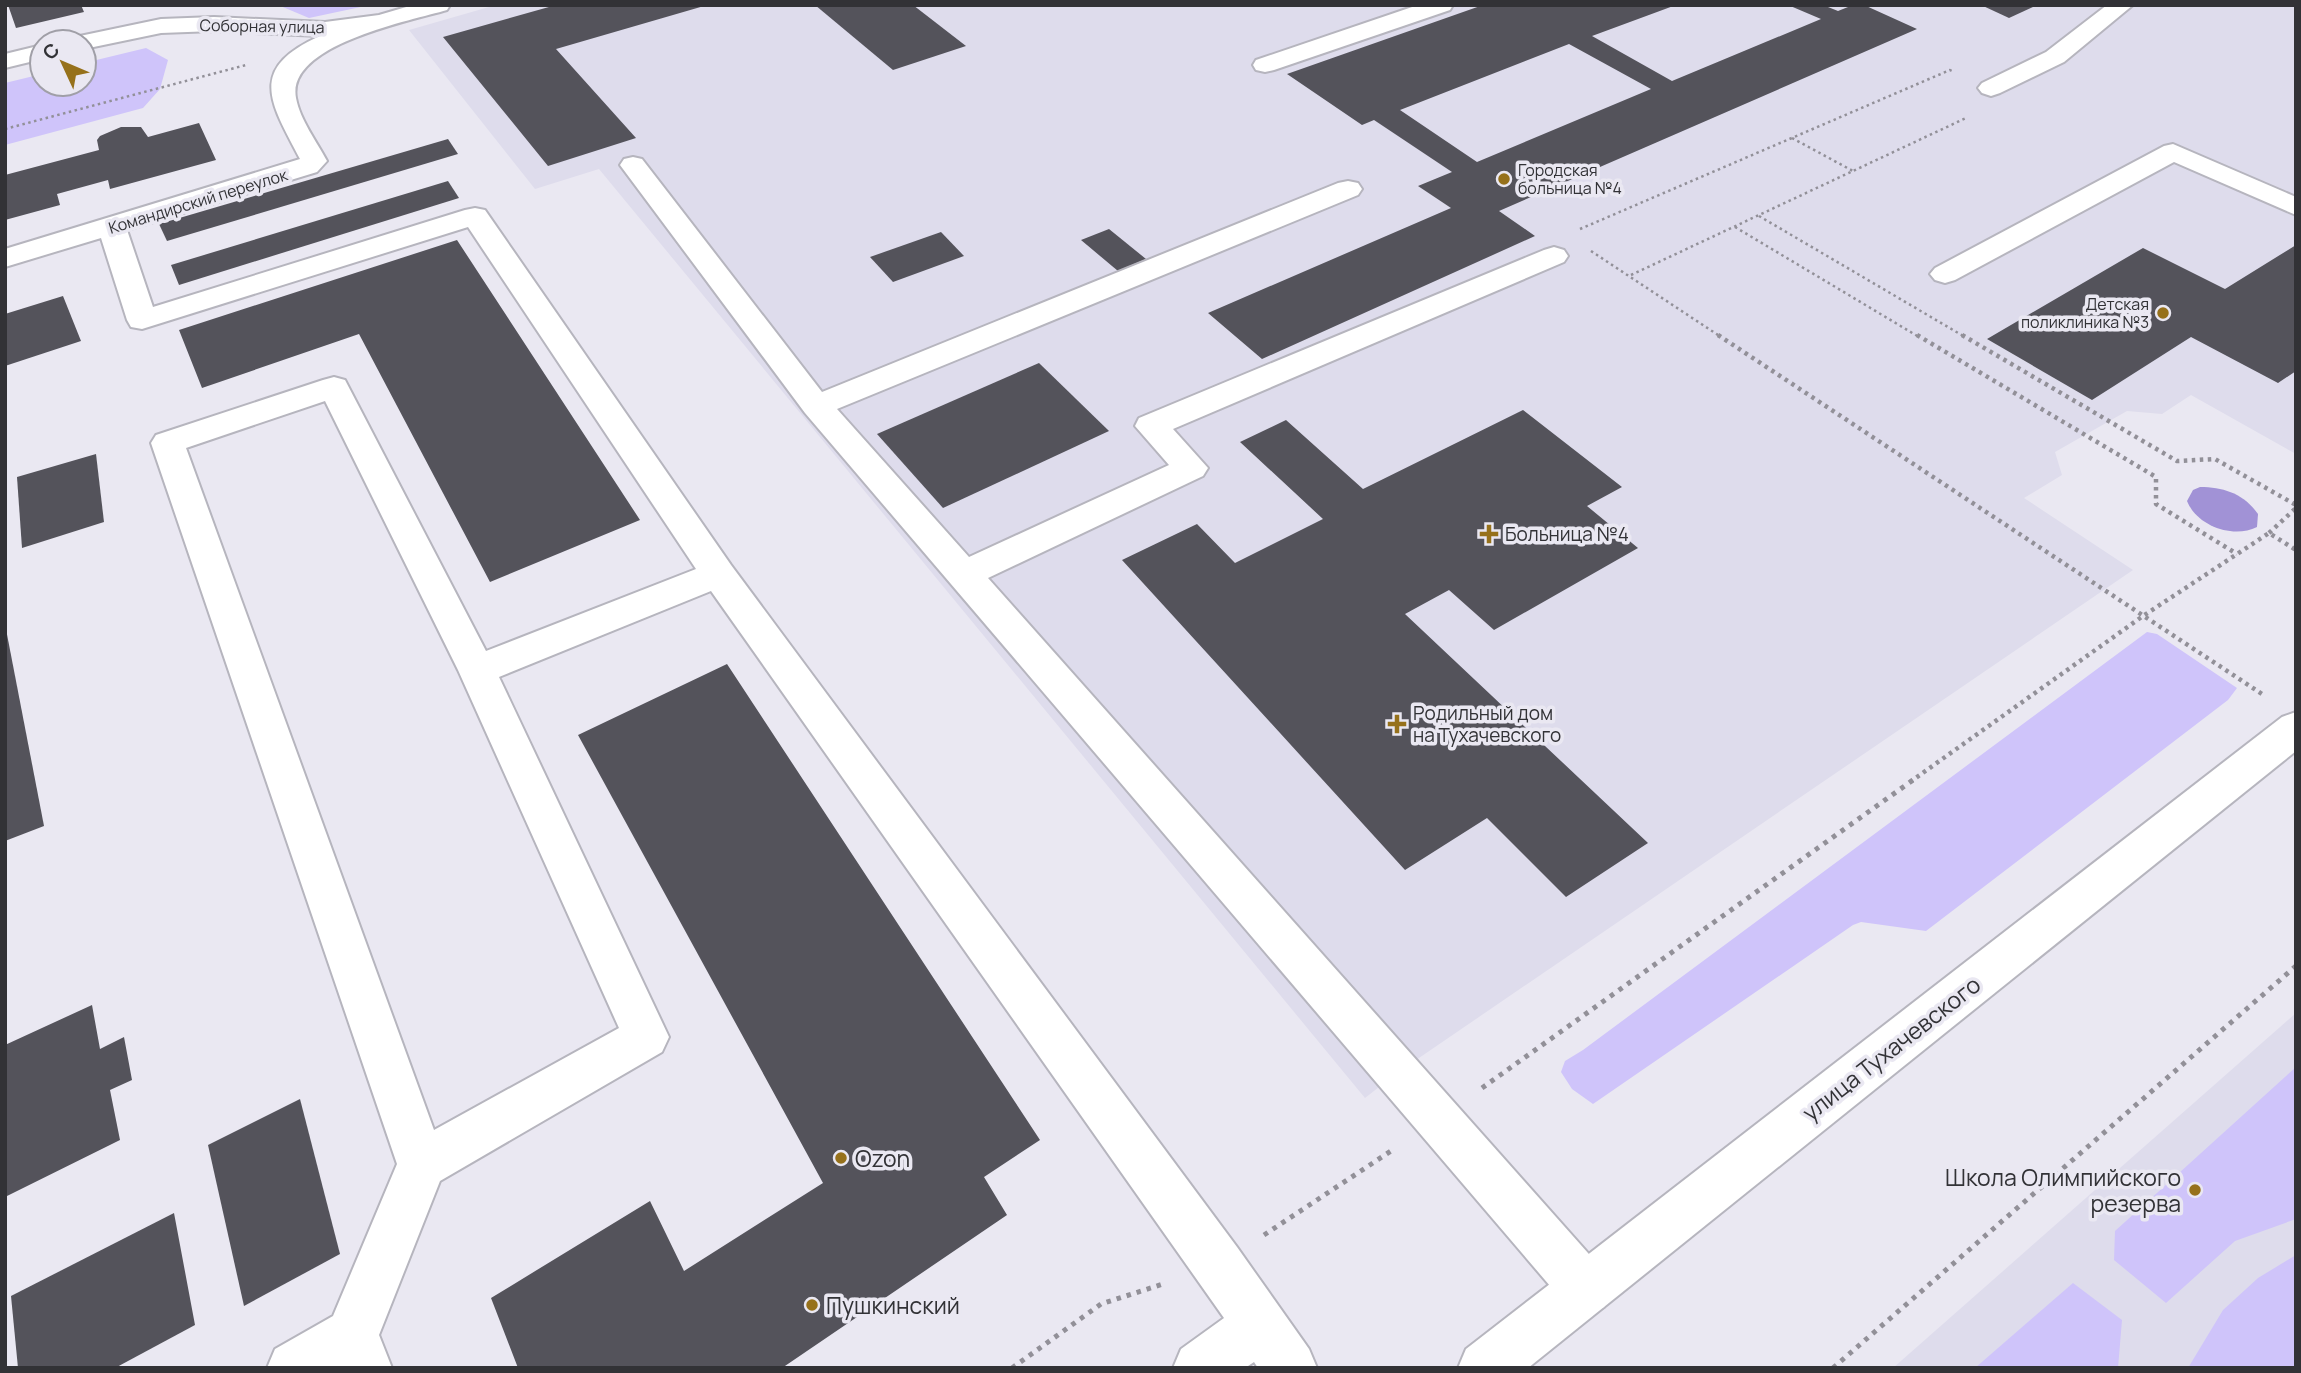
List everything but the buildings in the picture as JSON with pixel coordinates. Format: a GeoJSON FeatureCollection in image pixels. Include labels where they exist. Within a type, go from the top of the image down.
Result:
{"type":"FeatureCollection","features":[{"type":"Feature","properties":{"kind":"street","name":"Соборная улица"},"geometry":{"type":"LineString","coordinates":[[98,39],[217,15],[325,29],[381,22],[439,5]]}},
{"type":"Feature","properties":{"kind":"street"},"geometry":{"type":"LineString","coordinates":[[1265,65],[1442,5]]}},
{"type":"Feature","properties":{"kind":"street"},"geometry":{"type":"LineString","coordinates":[[1991,88],[2055,57],[2122,5]]}},
{"type":"Feature","properties":{"kind":"street","name":"Командирский переулок"},"geometry":{"type":"LineString","coordinates":[[5,258],[308,166],[313,160],[283,95],[290,66],[303,54],[381,22]]}},
{"type":"Feature","properties":{"kind":"street"},"geometry":{"type":"LineString","coordinates":[[5,61],[28,55]]}},
{"type":"Feature","properties":{"kind":"street"},"geometry":{"type":"LineString","coordinates":[[1945,274],[2173,152],[2296,208]]}},
{"type":"Feature","properties":{"kind":"street"},"geometry":{"type":"LineString","coordinates":[[633,165],[816,406],[1586,1289]]}},
{"type":"Feature","properties":{"kind":"street"},"geometry":{"type":"LineString","coordinates":[[816,406],[1348,189]]}},
{"type":"Feature","properties":{"kind":"street"},"geometry":{"type":"LineString","coordinates":[[111,227],[142,320],[475,216],[718,574],[1219,1265],[1290,1368]]}},
{"type":"Feature","properties":{"kind":"street"},"geometry":{"type":"LineString","coordinates":[[965,574],[1191,468],[1151,426],[1571,252]]}},
{"type":"Feature","properties":{"kind":"street"},"geometry":{"type":"LineString","coordinates":[[294,1368],[359,1352],[422,1164],[168,443],[334,387],[477,670],[646,1037],[422,1164]]}},
{"type":"Feature","properties":{"kind":"street"},"geometry":{"type":"LineString","coordinates":[[477,670],[718,574]]}},
{"type":"Feature","properties":{"kind":"street","name":"улица Тухачевского"},"geometry":{"type":"LineString","coordinates":[[1485,1368],[2296,727]]}},
{"type":"Feature","properties":{"kind":"street"},"geometry":{"type":"LineString","coordinates":[[1200,1368],[1261,1324]]}},
{"type":"Feature","properties":{"kind":"path"},"geometry":{"type":"LineString","coordinates":[[5,129],[235,69],[260,59],[303,28]]}},
{"type":"Feature","properties":{"kind":"path"},"geometry":{"type":"LineString","coordinates":[[1577,230],[1950,70],[2010,97],[1631,275]]}},
{"type":"Feature","properties":{"kind":"path"},"geometry":{"type":"LineString","coordinates":[[1791,138],[1853,171]]}},
{"type":"Feature","properties":{"kind":"path"},"geometry":{"type":"LineString","coordinates":[[1012,1368],[1101,1304],[1219,1265],[1438,1121],[2143,616],[2269,533],[2296,506],[2215,459],[2177,461],[1758,215]]}},
{"type":"Feature","properties":{"kind":"path"},"geometry":{"type":"LineString","coordinates":[[1734,226],[2157,477],[2156,505],[2237,554]]}},
{"type":"Feature","properties":{"kind":"path"},"geometry":{"type":"LineString","coordinates":[[1571,252],[1631,275],[2263,694]]}},
{"type":"Feature","properties":{"kind":"path"},"geometry":{"type":"LineString","coordinates":[[2269,533],[2296,550]]}},
{"type":"Feature","properties":{"kind":"path"},"geometry":{"type":"LineString","coordinates":[[1833,1368],[2296,966]]}},
{"type":"Feature","properties":{"kind":"shaded area"},"geometry":{"type":"Polygon","coordinates":[[[278,5],[370,5],[309,18],[278,5]]]}},
{"type":"Feature","properties":{"kind":"shaded area","name":"Больница №4"},"geometry":{"type":"Polygon","coordinates":[[[496,5],[2296,5],[2296,454],[2191,395],[2162,414],[2127,411],[2055,452],[2062,475],[2024,498],[2133,570],[1397,1073],[1365,1098],[599,169],[535,189],[409,30],[496,5]]]}},
{"type":"Feature","properties":{"kind":"shaded area"},"geometry":{"type":"Polygon","coordinates":[[[146,48],[168,60],[160,89],[143,108],[5,145],[5,83],[28,77],[28,98],[98,98],[98,60],[146,48]]]}},
{"type":"Feature","properties":{"kind":"shaded area"},"geometry":{"type":"Polygon","coordinates":[[[2200,487],[2225,490],[2246,501],[2258,514],[2257,527],[2237,532],[2207,523],[2192,510],[2187,501],[2193,490],[2200,487]]]}},
{"type":"Feature","properties":{"kind":"shaded area"},"geometry":{"type":"Polygon","coordinates":[[[2147,632],[2157,634],[2237,688],[2228,700],[1926,931],[1861,922],[1853,925],[1593,1104],[1572,1089],[1561,1072],[1565,1061],[2147,632]]]}},
{"type":"Feature","properties":{"kind":"shaded area","name":"Школа Олимпийского резерва"},"geometry":{"type":"Polygon","coordinates":[[[2296,1013],[2296,1368],[1893,1368],[2296,1013]]]}},
{"type":"Feature","properties":{"kind":"shaded area"},"geometry":{"type":"Polygon","coordinates":[[[2296,1067],[2296,1219],[2235,1241],[2166,1303],[2114,1260],[2115,1231],[2296,1067]]]}},
{"type":"Feature","properties":{"kind":"shaded area"},"geometry":{"type":"Polygon","coordinates":[[[2296,1255],[2296,1368],[2188,1368],[2223,1310],[2258,1278],[2296,1255]]]}},
{"type":"Feature","properties":{"kind":"shaded area"},"geometry":{"type":"Polygon","coordinates":[[[2073,1283],[2122,1320],[2118,1368],[1975,1368],[2073,1283]]]}},
{"type":"Feature","properties":{"kind":"place","name":"Городская больница №4"},"geometry":{"type":"Point","coordinates":[1504,179]}},
{"type":"Feature","properties":{"kind":"place","name":"Детская поликлиника №3"},"geometry":{"type":"Point","coordinates":[2163,313]}},
{"type":"Feature","properties":{"kind":"place","name":"Больница №4"},"geometry":{"type":"Point","coordinates":[1489,534]}},
{"type":"Feature","properties":{"kind":"place","name":"Родильный дом на Тухачевского"},"geometry":{"type":"Point","coordinates":[1397,724]}},
{"type":"Feature","properties":{"kind":"place","name":"Ozon"},"geometry":{"type":"Point","coordinates":[841,1158]}},
{"type":"Feature","properties":{"kind":"place","name":"Школа Олимпийского резерва"},"geometry":{"type":"Point","coordinates":[2195,1190]}},
{"type":"Feature","properties":{"kind":"place","name":"Пушкинский"},"geometry":{"type":"Point","coordinates":[812,1305]}}]}
